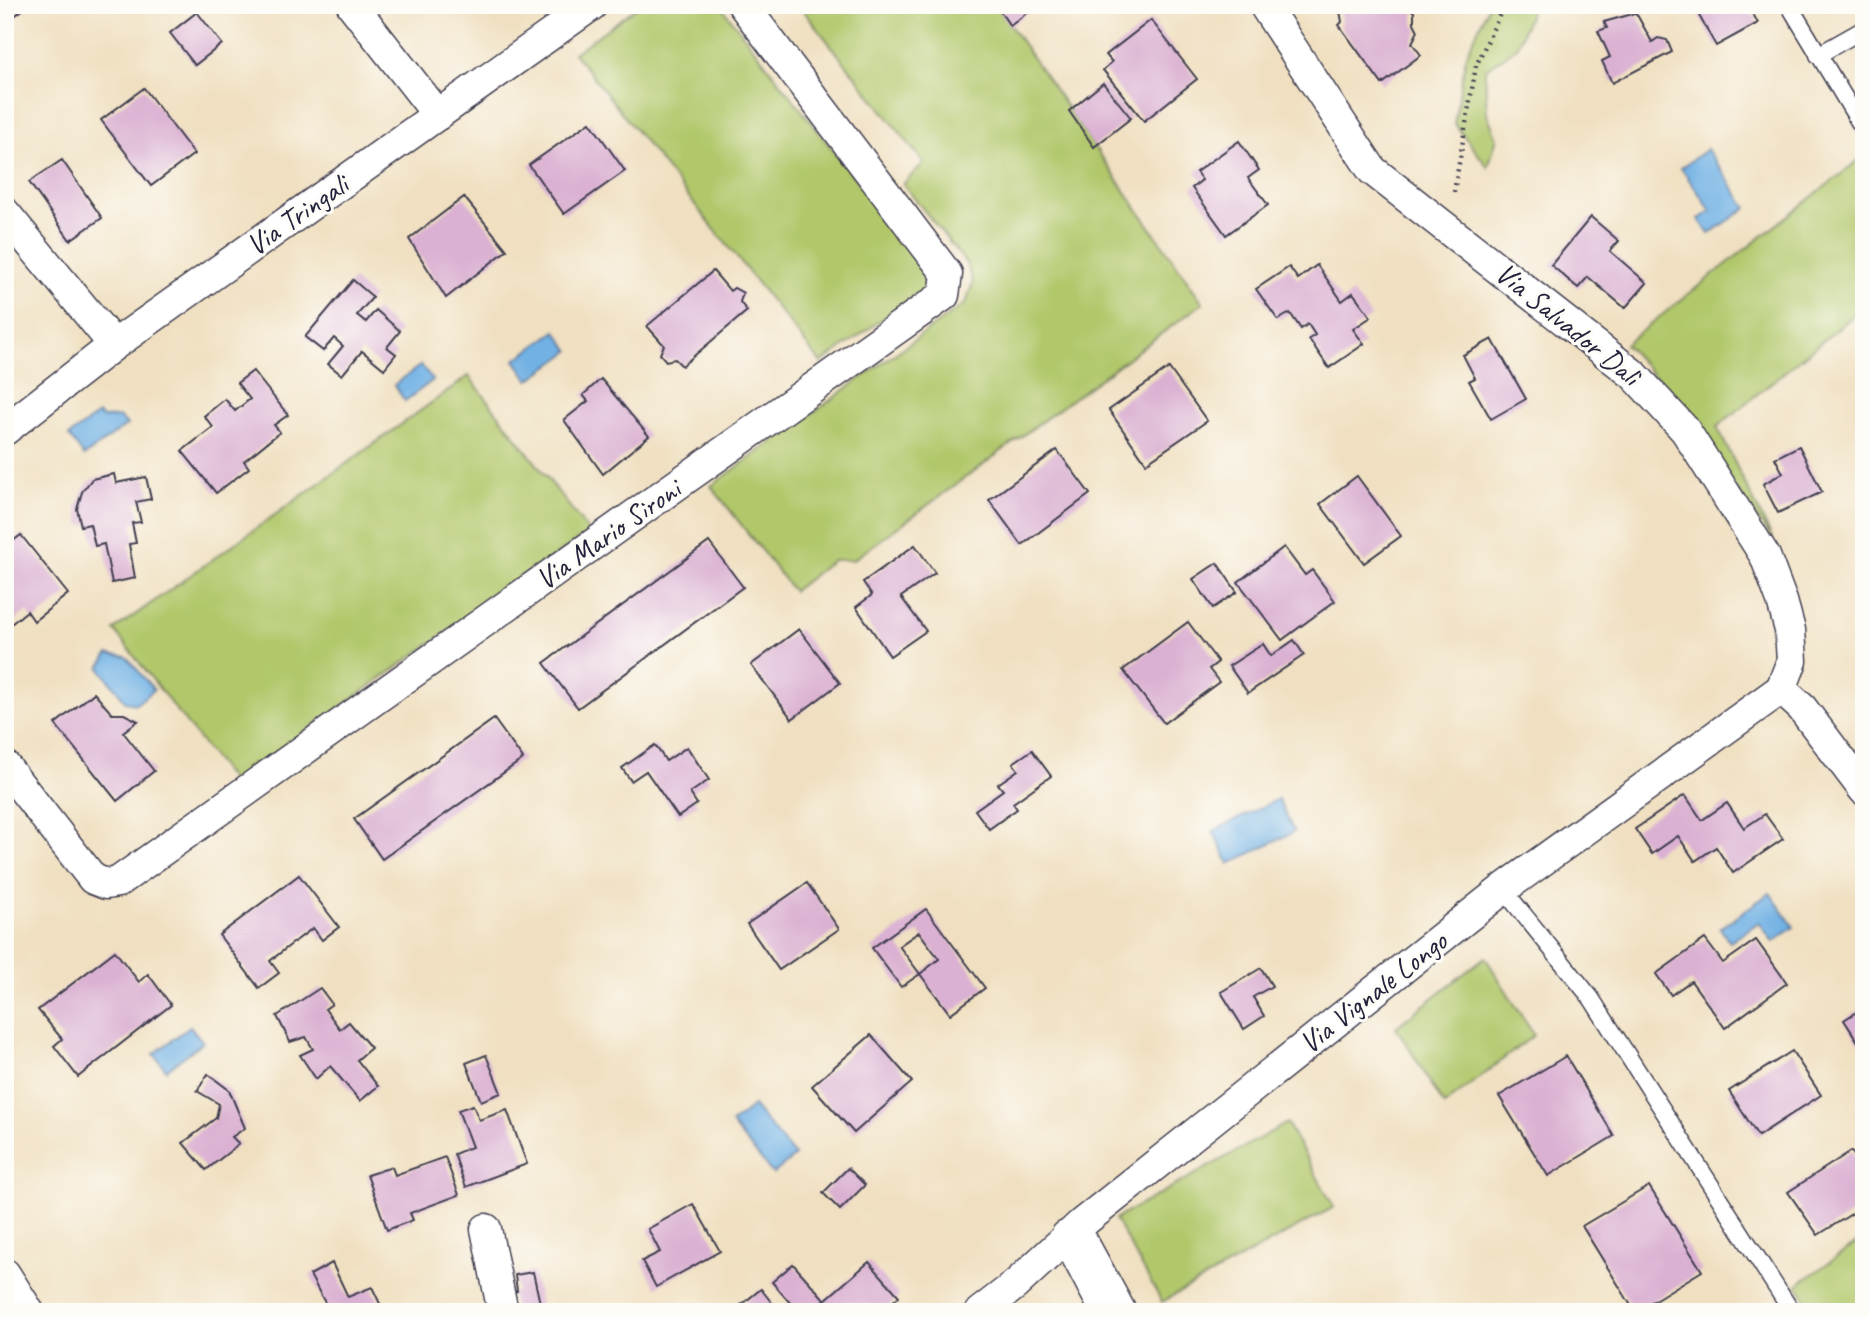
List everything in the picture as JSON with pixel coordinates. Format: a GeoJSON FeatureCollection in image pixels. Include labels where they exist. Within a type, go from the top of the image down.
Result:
{"type":"FeatureCollection","features":[{"type":"Feature","properties":{"kind":"street"},"geometry":{"type":"LineString","coordinates":[[352,5],[438,115]]}},
{"type":"Feature","properties":{"kind":"street","name":"Via Tringali"},"geometry":{"type":"LineString","coordinates":[[5,430],[114,345],[592,5]]}},
{"type":"Feature","properties":{"kind":"street","name":"Via Mario Sironi"},"geometry":{"type":"LineString","coordinates":[[5,766],[93,879],[106,884],[118,882],[944,295],[947,274],[743,5]]}},
{"type":"Feature","properties":{"kind":"street","name":"Via Salvador Dalì"},"geometry":{"type":"LineString","coordinates":[[1264,5],[1373,170],[1634,375],[1685,430],[1765,556],[1778,590],[1790,630],[1792,661],[1781,689]]}},
{"type":"Feature","properties":{"kind":"street"},"geometry":{"type":"LineString","coordinates":[[5,213],[114,345]]}},
{"type":"Feature","properties":{"kind":"street"},"geometry":{"type":"LineString","coordinates":[[1781,689],[1802,708],[1864,790]]}},
{"type":"Feature","properties":{"kind":"street","name":"Via Vignale Longo"},"geometry":{"type":"LineString","coordinates":[[980,1312],[1015,1285],[1073,1230],[1503,889],[1781,689]]}},
{"type":"Feature","properties":{"kind":"street"},"geometry":{"type":"LineString","coordinates":[[486,1229],[503,1312]]}},
{"type":"Feature","properties":{"kind":"street"},"geometry":{"type":"LineString","coordinates":[[1073,1230],[1106,1312]]}},
{"type":"Feature","properties":{"kind":"street"},"geometry":{"type":"LineString","coordinates":[[5,1275],[29,1312]]}},
{"type":"Feature","properties":{"kind":"lane"},"geometry":{"type":"LineString","coordinates":[[1789,5],[1864,130]]}},
{"type":"Feature","properties":{"kind":"lane"},"geometry":{"type":"LineString","coordinates":[[1818,55],[1864,29]]}},
{"type":"Feature","properties":{"kind":"lane"},"geometry":{"type":"LineString","coordinates":[[1503,889],[1591,998],[1792,1312]]}},
{"type":"Feature","properties":{"kind":"lane"},"geometry":{"type":"LineString","coordinates":[[1073,1230],[1129,1312]]}},
{"type":"Feature","properties":{"kind":"path"},"geometry":{"type":"LineString","coordinates":[[1447,226],[1476,66],[1504,5]]}},
{"type":"Feature","properties":{"kind":"green space"},"geometry":{"type":"Polygon","coordinates":[[[640,5],[720,5],[931,276],[930,285],[821,363],[574,53],[640,5]]]}},
{"type":"Feature","properties":{"kind":"green space"},"geometry":{"type":"Polygon","coordinates":[[[799,5],[996,5],[1203,303],[853,560],[833,560],[793,591],[711,486],[966,303],[973,282],[966,263],[903,184],[924,163],[799,5]]]}},
{"type":"Feature","properties":{"kind":"green space"},"geometry":{"type":"Polygon","coordinates":[[[1489,5],[1533,5],[1517,47],[1485,70],[1487,114],[1497,138],[1488,167],[1454,123],[1466,56],[1489,5]]]}},
{"type":"Feature","properties":{"kind":"green space"},"geometry":{"type":"Polygon","coordinates":[[[1864,156],[1864,307],[1717,427],[1773,540],[1657,379],[1625,344],[1864,156]]]}},
{"type":"Feature","properties":{"kind":"green space"},"geometry":{"type":"Polygon","coordinates":[[[469,376],[589,532],[233,783],[114,630],[469,376]]]}},
{"type":"Feature","properties":{"kind":"green space"},"geometry":{"type":"Polygon","coordinates":[[[1485,957],[1534,1035],[1444,1105],[1396,1027],[1485,957]]]}},
{"type":"Feature","properties":{"kind":"green space"},"geometry":{"type":"Polygon","coordinates":[[[1287,1123],[1334,1207],[1162,1302],[1115,1219],[1287,1123]]]}},
{"type":"Feature","properties":{"kind":"green space"},"geometry":{"type":"Polygon","coordinates":[[[1864,1238],[1864,1312],[1814,1312],[1797,1285],[1864,1238]]]}},
{"type":"Feature","properties":{"kind":"water"},"geometry":{"type":"Polygon","coordinates":[[[1707,149],[1747,208],[1709,234],[1699,219],[1711,211],[1681,168],[1707,149]]]}},
{"type":"Feature","properties":{"kind":"water"},"geometry":{"type":"Polygon","coordinates":[[[556,331],[570,351],[529,380],[515,360],[556,331]]]}},
{"type":"Feature","properties":{"kind":"water"},"geometry":{"type":"Polygon","coordinates":[[[421,365],[433,380],[405,401],[394,385],[421,365]]]}},
{"type":"Feature","properties":{"kind":"water"},"geometry":{"type":"Polygon","coordinates":[[[98,414],[103,418],[119,417],[127,425],[84,456],[69,436],[98,414]]]}},
{"type":"Feature","properties":{"kind":"water"},"geometry":{"type":"Polygon","coordinates":[[[108,654],[127,657],[154,690],[136,704],[126,702],[100,668],[108,654]]]}},
{"type":"Feature","properties":{"kind":"water"},"geometry":{"type":"Polygon","coordinates":[[[1278,799],[1294,832],[1229,864],[1213,831],[1278,799]]]}},
{"type":"Feature","properties":{"kind":"water"},"geometry":{"type":"Polygon","coordinates":[[[1770,893],[1794,927],[1773,942],[1759,922],[1730,942],[1720,928],[1770,893]]]}},
{"type":"Feature","properties":{"kind":"water"},"geometry":{"type":"Polygon","coordinates":[[[190,1026],[203,1042],[166,1070],[154,1054],[190,1026]]]}},
{"type":"Feature","properties":{"kind":"water"},"geometry":{"type":"Polygon","coordinates":[[[753,1106],[795,1156],[773,1174],[731,1124],[753,1106]]]}},
{"type":"Feature","properties":{"kind":"building"},"geometry":{"type":"Polygon","coordinates":[[[5,5],[29,5],[5,23],[5,5]]]}},
{"type":"Feature","properties":{"kind":"building"},"geometry":{"type":"Polygon","coordinates":[[[996,5],[1037,5],[1010,26],[996,5]]]}},
{"type":"Feature","properties":{"kind":"building"},"geometry":{"type":"Polygon","coordinates":[[[1405,5],[1414,12],[1414,23],[1418,31],[1412,43],[1421,55],[1382,84],[1339,25],[1342,22],[1340,11],[1344,7],[1405,5]]]}},
{"type":"Feature","properties":{"kind":"building"},"geometry":{"type":"Polygon","coordinates":[[[1693,5],[1748,5],[1758,23],[1716,46],[1693,5]]]}},
{"type":"Feature","properties":{"kind":"building"},"geometry":{"type":"Polygon","coordinates":[[[197,12],[222,44],[195,65],[170,33],[197,12]]]}},
{"type":"Feature","properties":{"kind":"building"},"geometry":{"type":"Polygon","coordinates":[[[1636,13],[1652,42],[1658,38],[1667,40],[1672,52],[1612,83],[1602,61],[1610,57],[1598,31],[1607,28],[1604,22],[1636,13]]]}},
{"type":"Feature","properties":{"kind":"building"},"geometry":{"type":"Polygon","coordinates":[[[1151,20],[1197,79],[1144,121],[1103,70],[1112,62],[1106,55],[1151,20]]]}},
{"type":"Feature","properties":{"kind":"building"},"geometry":{"type":"Polygon","coordinates":[[[1103,83],[1131,118],[1094,147],[1069,111],[1103,83]]]}},
{"type":"Feature","properties":{"kind":"building"},"geometry":{"type":"Polygon","coordinates":[[[144,88],[194,154],[151,186],[101,120],[144,88]]]}},
{"type":"Feature","properties":{"kind":"building"},"geometry":{"type":"Polygon","coordinates":[[[590,122],[625,171],[564,214],[529,165],[590,122]]]}},
{"type":"Feature","properties":{"kind":"building"},"geometry":{"type":"Polygon","coordinates":[[[1239,141],[1259,170],[1248,178],[1268,205],[1226,235],[1192,188],[1202,180],[1196,172],[1239,141]]]}},
{"type":"Feature","properties":{"kind":"building"},"geometry":{"type":"Polygon","coordinates":[[[62,160],[102,218],[70,240],[29,182],[62,160]]]}},
{"type":"Feature","properties":{"kind":"building"},"geometry":{"type":"Polygon","coordinates":[[[464,197],[507,250],[446,298],[409,239],[464,197]]]}},
{"type":"Feature","properties":{"kind":"building"},"geometry":{"type":"Polygon","coordinates":[[[1591,217],[1619,241],[1610,251],[1647,283],[1625,308],[1588,277],[1578,288],[1551,265],[1591,217]]]}},
{"type":"Feature","properties":{"kind":"building"},"geometry":{"type":"Polygon","coordinates":[[[1317,265],[1342,301],[1353,293],[1371,317],[1353,329],[1364,344],[1329,368],[1309,339],[1315,335],[1308,324],[1301,329],[1290,313],[1278,320],[1256,289],[1289,267],[1298,279],[1317,265]]]}},
{"type":"Feature","properties":{"kind":"building"},"geometry":{"type":"Polygon","coordinates":[[[713,271],[730,291],[734,288],[743,293],[740,302],[747,311],[682,366],[675,359],[666,361],[660,354],[664,345],[647,326],[713,271]]]}},
{"type":"Feature","properties":{"kind":"building"},"geometry":{"type":"Polygon","coordinates":[[[353,280],[373,297],[357,315],[366,322],[376,310],[400,331],[387,347],[396,354],[384,369],[362,351],[342,375],[328,364],[343,346],[334,338],[323,351],[305,337],[353,280]]]}},
{"type":"Feature","properties":{"kind":"building"},"geometry":{"type":"Polygon","coordinates":[[[1492,339],[1526,399],[1491,419],[1469,381],[1475,378],[1463,355],[1492,339]]]}},
{"type":"Feature","properties":{"kind":"building"},"geometry":{"type":"Polygon","coordinates":[[[1169,368],[1207,421],[1146,463],[1109,410],[1169,368]]]}},
{"type":"Feature","properties":{"kind":"building"},"geometry":{"type":"Polygon","coordinates":[[[253,371],[288,415],[274,425],[280,432],[244,461],[249,468],[216,493],[182,451],[213,427],[204,416],[225,399],[235,411],[250,399],[237,383],[253,371]]]}},
{"type":"Feature","properties":{"kind":"building"},"geometry":{"type":"Polygon","coordinates":[[[601,379],[649,436],[603,474],[564,420],[588,401],[583,395],[601,379]]]}},
{"type":"Feature","properties":{"kind":"building"},"geometry":{"type":"Polygon","coordinates":[[[1799,446],[1822,492],[1778,513],[1763,484],[1783,473],[1775,458],[1799,446]]]}},
{"type":"Feature","properties":{"kind":"building"},"geometry":{"type":"Polygon","coordinates":[[[1057,450],[1090,494],[1022,545],[989,500],[1057,450]]]}},
{"type":"Feature","properties":{"kind":"building"},"geometry":{"type":"Polygon","coordinates":[[[114,474],[116,483],[146,477],[151,499],[136,502],[141,522],[132,523],[136,543],[129,544],[135,578],[112,583],[104,544],[95,546],[90,524],[81,526],[77,509],[82,492],[92,479],[114,474]]]}},
{"type":"Feature","properties":{"kind":"building"},"geometry":{"type":"Polygon","coordinates":[[[1357,476],[1401,536],[1364,563],[1320,504],[1357,476]]]}},
{"type":"Feature","properties":{"kind":"building"},"geometry":{"type":"Polygon","coordinates":[[[21,535],[68,594],[34,621],[27,611],[5,629],[5,547],[21,535]]]}},
{"type":"Feature","properties":{"kind":"building"},"geometry":{"type":"Polygon","coordinates":[[[709,542],[743,587],[578,708],[544,663],[709,542]]]}},
{"type":"Feature","properties":{"kind":"building"},"geometry":{"type":"Polygon","coordinates":[[[915,545],[935,573],[901,597],[926,631],[890,656],[856,607],[872,595],[863,582],[915,545]]]}},
{"type":"Feature","properties":{"kind":"building"},"geometry":{"type":"Polygon","coordinates":[[[1284,547],[1305,575],[1312,570],[1335,601],[1282,640],[1238,582],[1284,547]]]}},
{"type":"Feature","properties":{"kind":"building"},"geometry":{"type":"Polygon","coordinates":[[[1217,563],[1237,592],[1213,608],[1193,579],[1217,563]]]}},
{"type":"Feature","properties":{"kind":"building"},"geometry":{"type":"Polygon","coordinates":[[[1188,622],[1218,662],[1209,669],[1219,682],[1164,723],[1123,670],[1188,622]]]}},
{"type":"Feature","properties":{"kind":"building"},"geometry":{"type":"Polygon","coordinates":[[[799,629],[840,683],[792,719],[751,665],[799,629]]]}},
{"type":"Feature","properties":{"kind":"building"},"geometry":{"type":"Polygon","coordinates":[[[1294,640],[1304,655],[1248,693],[1229,666],[1263,644],[1271,656],[1294,640]]]}},
{"type":"Feature","properties":{"kind":"building"},"geometry":{"type":"Polygon","coordinates":[[[94,693],[112,714],[124,714],[138,721],[123,732],[154,771],[117,801],[55,724],[94,693]]]}},
{"type":"Feature","properties":{"kind":"building"},"geometry":{"type":"Polygon","coordinates":[[[494,719],[523,759],[382,859],[354,819],[494,719]]]}},
{"type":"Feature","properties":{"kind":"building"},"geometry":{"type":"Polygon","coordinates":[[[655,745],[666,761],[687,747],[709,780],[690,793],[697,804],[678,817],[646,771],[631,781],[622,768],[655,745]]]}},
{"type":"Feature","properties":{"kind":"building"},"geometry":{"type":"Polygon","coordinates":[[[1032,750],[1051,776],[1013,803],[1017,809],[989,829],[975,810],[1003,790],[998,784],[1018,770],[1013,763],[1032,750]]]}},
{"type":"Feature","properties":{"kind":"building"},"geometry":{"type":"Polygon","coordinates":[[[1685,795],[1702,820],[1727,803],[1744,828],[1765,814],[1783,839],[1733,873],[1716,847],[1695,861],[1678,836],[1652,854],[1635,829],[1685,795]]]}},
{"type":"Feature","properties":{"kind":"building"},"geometry":{"type":"Polygon","coordinates":[[[299,875],[339,927],[322,940],[313,928],[289,946],[270,961],[279,973],[259,988],[219,935],[299,875]]]}},
{"type":"Feature","properties":{"kind":"building"},"geometry":{"type":"Polygon","coordinates":[[[5,879],[12,888],[5,893],[5,879]]]}},
{"type":"Feature","properties":{"kind":"building"},"geometry":{"type":"Polygon","coordinates":[[[807,883],[839,929],[779,970],[747,924],[807,883]]]}},
{"type":"Feature","properties":{"kind":"building"},"geometry":{"type":"Polygon","coordinates":[[[926,909],[985,988],[950,1014],[920,974],[901,987],[872,948],[926,909]],[[919,932],[899,946],[920,974],[939,959],[919,932]]]}},
{"type":"Feature","properties":{"kind":"building"},"geometry":{"type":"Polygon","coordinates":[[[1705,939],[1723,963],[1756,940],[1787,983],[1725,1028],[1691,981],[1671,995],[1656,974],[1705,939]]]}},
{"type":"Feature","properties":{"kind":"building"},"geometry":{"type":"Polygon","coordinates":[[[115,951],[139,982],[148,974],[171,1005],[78,1077],[54,1046],[62,1039],[38,1010],[115,951]]]}},
{"type":"Feature","properties":{"kind":"building"},"geometry":{"type":"Polygon","coordinates":[[[1261,968],[1272,986],[1253,997],[1264,1016],[1244,1029],[1221,992],[1261,968]]]}},
{"type":"Feature","properties":{"kind":"building"},"geometry":{"type":"Polygon","coordinates":[[[320,988],[332,1004],[325,1009],[340,1029],[349,1022],[371,1048],[357,1060],[378,1086],[360,1101],[330,1066],[316,1079],[300,1055],[313,1049],[306,1037],[290,1042],[277,1016],[320,988]]]}},
{"type":"Feature","properties":{"kind":"building"},"geometry":{"type":"Polygon","coordinates":[[[1864,1007],[1864,1051],[1844,1020],[1864,1007]]]}},
{"type":"Feature","properties":{"kind":"building"},"geometry":{"type":"Polygon","coordinates":[[[871,1035],[912,1082],[854,1133],[812,1086],[871,1035]]]}},
{"type":"Feature","properties":{"kind":"building"},"geometry":{"type":"Polygon","coordinates":[[[1792,1051],[1821,1095],[1758,1136],[1729,1091],[1792,1051]]]}},
{"type":"Feature","properties":{"kind":"building"},"geometry":{"type":"Polygon","coordinates":[[[486,1055],[501,1093],[481,1101],[466,1063],[486,1055]]]}},
{"type":"Feature","properties":{"kind":"building"},"geometry":{"type":"Polygon","coordinates":[[[1566,1056],[1614,1136],[1548,1176],[1499,1096],[1566,1056]]]}},
{"type":"Feature","properties":{"kind":"building"},"geometry":{"type":"Polygon","coordinates":[[[208,1074],[229,1090],[245,1128],[232,1137],[239,1144],[206,1170],[183,1143],[216,1118],[219,1104],[197,1091],[208,1074]]]}},
{"type":"Feature","properties":{"kind":"building"},"geometry":{"type":"Polygon","coordinates":[[[473,1105],[479,1120],[507,1110],[527,1164],[466,1187],[454,1154],[472,1147],[458,1110],[473,1105]]]}},
{"type":"Feature","properties":{"kind":"building"},"geometry":{"type":"Polygon","coordinates":[[[1851,1151],[1864,1170],[1864,1206],[1818,1235],[1788,1192],[1851,1151]]]}},
{"type":"Feature","properties":{"kind":"building"},"geometry":{"type":"Polygon","coordinates":[[[445,1157],[459,1195],[410,1213],[413,1220],[387,1230],[367,1175],[392,1167],[395,1175],[445,1157]]]}},
{"type":"Feature","properties":{"kind":"building"},"geometry":{"type":"Polygon","coordinates":[[[848,1168],[865,1185],[840,1210],[823,1193],[848,1168]]]}},
{"type":"Feature","properties":{"kind":"building"},"geometry":{"type":"Polygon","coordinates":[[[1649,1186],[1702,1271],[1635,1312],[1582,1226],[1649,1186]]]}},
{"type":"Feature","properties":{"kind":"building"},"geometry":{"type":"Polygon","coordinates":[[[693,1204],[720,1251],[656,1287],[642,1261],[660,1252],[648,1229],[693,1204]]]}},
{"type":"Feature","properties":{"kind":"building"},"geometry":{"type":"Polygon","coordinates":[[[869,1262],[899,1296],[882,1312],[798,1312],[772,1282],[793,1264],[825,1300],[869,1262]]]}},
{"type":"Feature","properties":{"kind":"building"},"geometry":{"type":"Polygon","coordinates":[[[332,1263],[348,1297],[372,1287],[384,1312],[330,1312],[310,1275],[332,1263]]]}},
{"type":"Feature","properties":{"kind":"building"},"geometry":{"type":"Polygon","coordinates":[[[533,1272],[542,1312],[515,1312],[511,1293],[517,1291],[515,1275],[533,1272]]]}},
{"type":"Feature","properties":{"kind":"building"},"geometry":{"type":"Polygon","coordinates":[[[761,1289],[779,1312],[747,1312],[741,1305],[761,1289]]]}}]}
